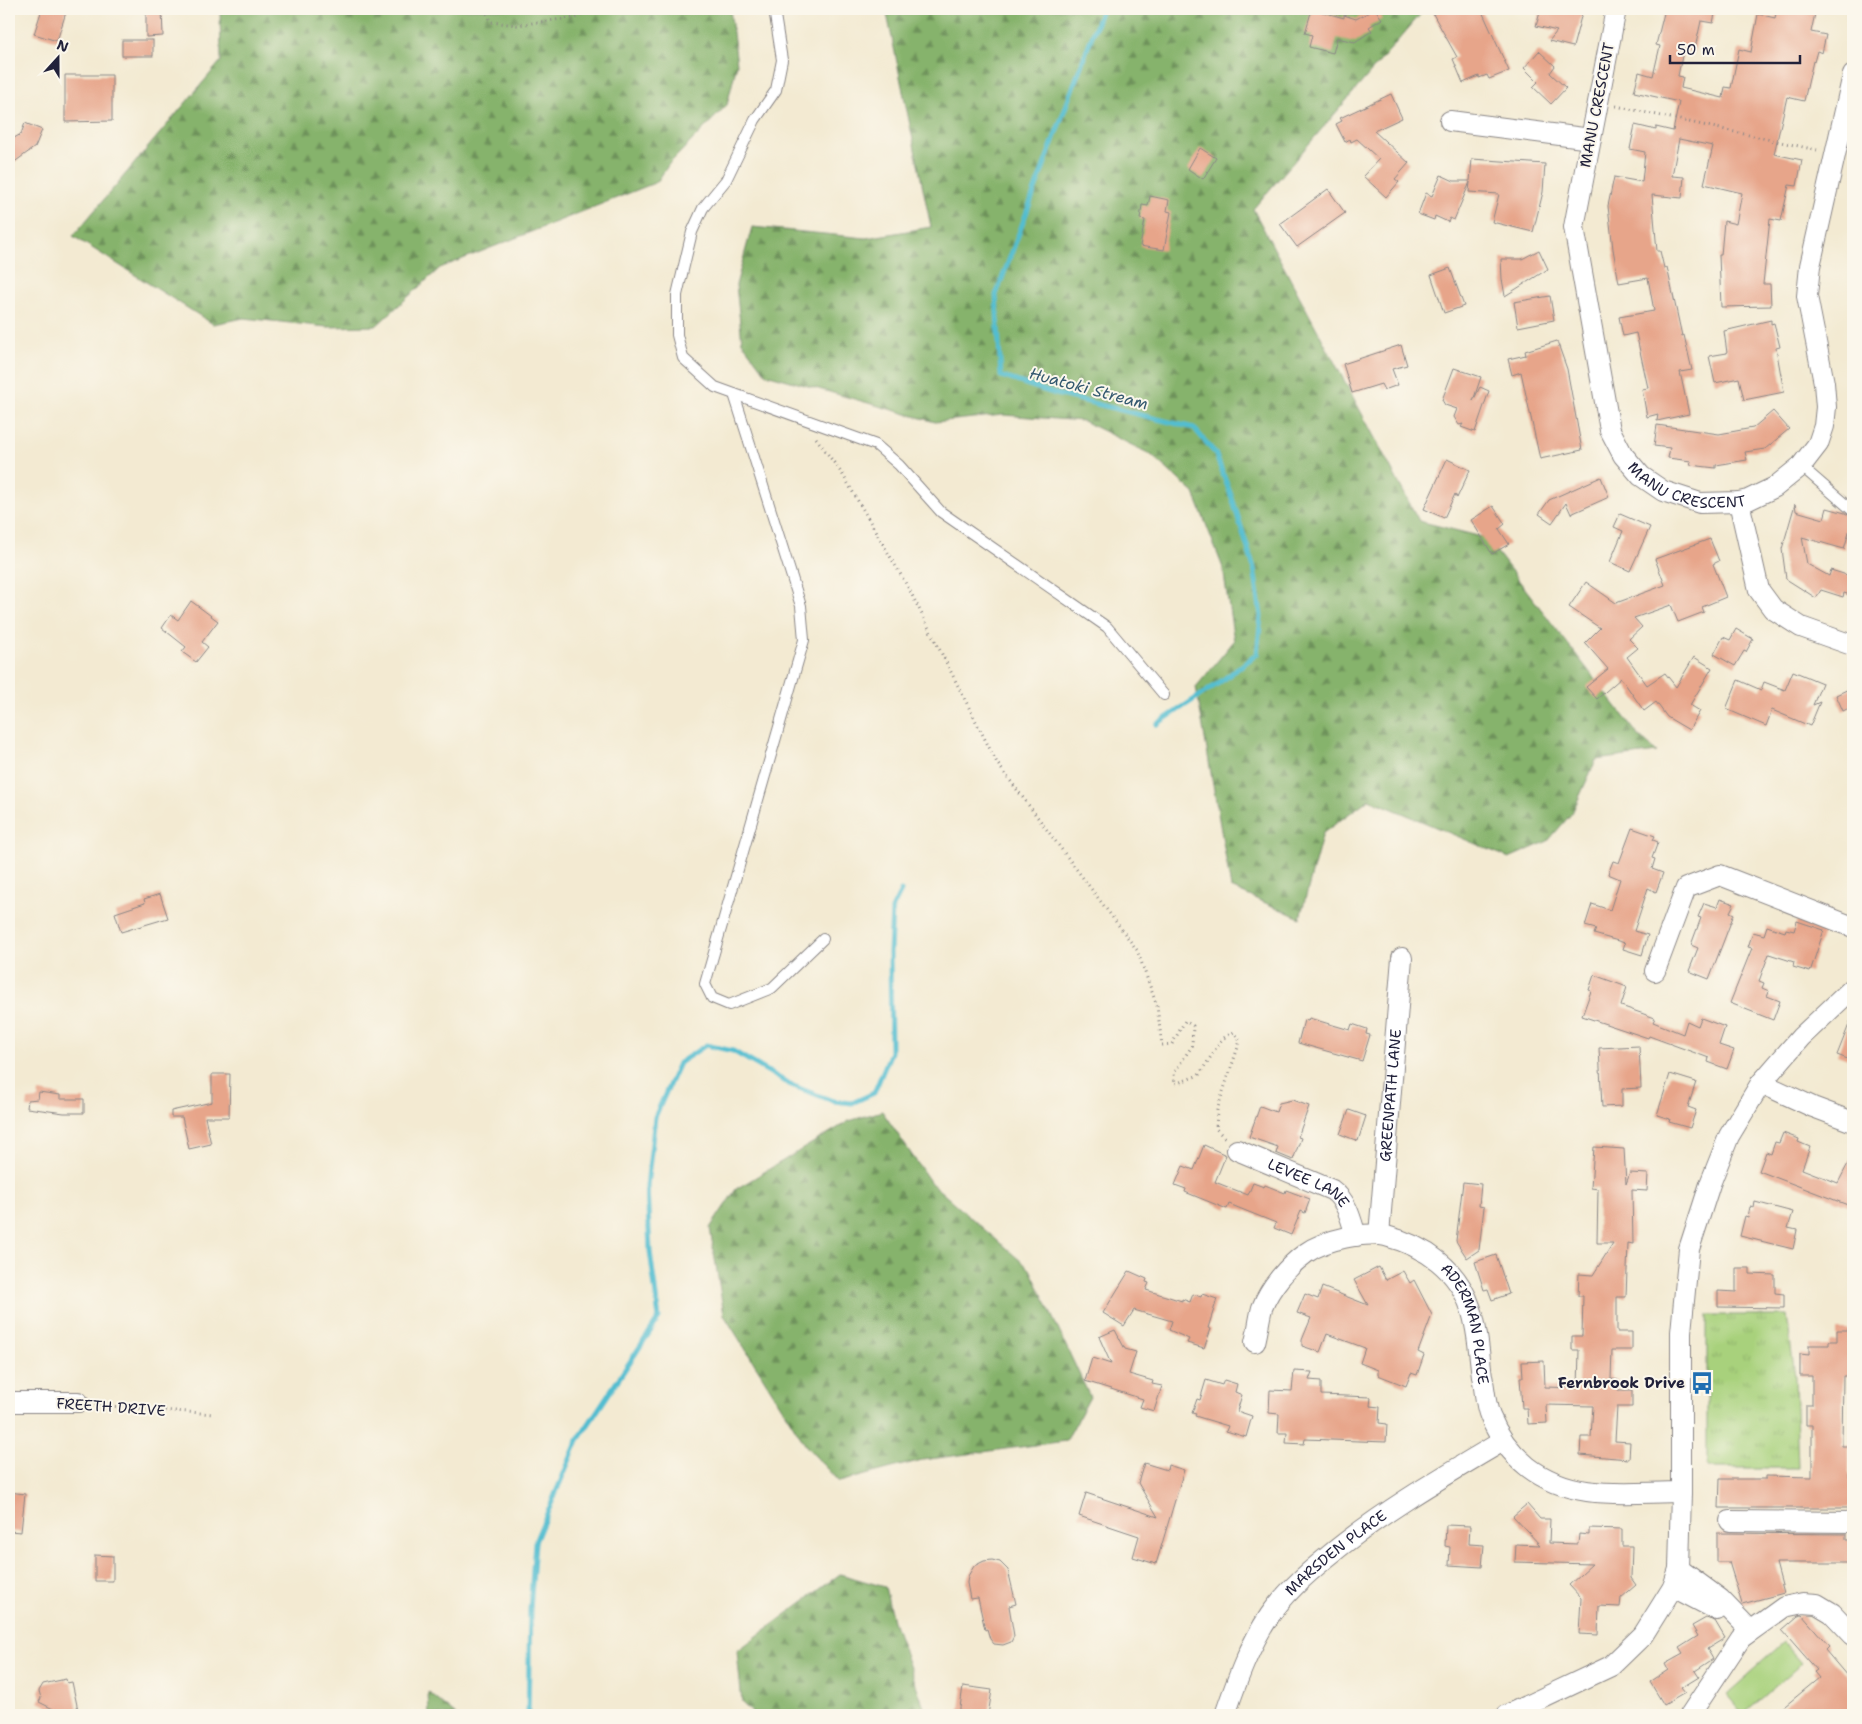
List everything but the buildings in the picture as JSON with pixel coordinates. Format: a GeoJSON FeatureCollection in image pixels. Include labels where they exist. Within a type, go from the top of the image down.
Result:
{"type":"FeatureCollection","features":[{"type":"Feature","properties":{"kind":"street","name":"MANU CRESCENT"},"geometry":{"type":"LineString","coordinates":[[1616,9],[1574,227],[1610,430],[1623,455],[1641,476],[1662,491],[1700,503],[1739,502],[1775,487],[1801,466],[1818,444],[1824,426],[1826,407],[1824,383],[1807,296],[1810,266],[1853,75]]}},
{"type":"Feature","properties":{"kind":"street"},"geometry":{"type":"LineString","coordinates":[[1450,121],[1591,139]]}},
{"type":"Feature","properties":{"kind":"street"},"geometry":{"type":"LineString","coordinates":[[1739,502],[1759,590],[1773,609],[1801,627],[1849,644]]}},
{"type":"Feature","properties":{"kind":"street"},"geometry":{"type":"LineString","coordinates":[[1655,971],[1686,888],[1720,875],[1853,927]]}},
{"type":"Feature","properties":{"kind":"street","name":"GREENPATH LANE"},"geometry":{"type":"LineString","coordinates":[[1380,1235],[1402,958]]}},
{"type":"Feature","properties":{"kind":"street"},"geometry":{"type":"LineString","coordinates":[[1507,1715],[1611,1666],[1644,1635],[1676,1578],[1681,1492],[1681,1332],[1689,1249],[1710,1184],[1729,1136],[1761,1083],[1801,1037],[1853,988]]}},
{"type":"Feature","properties":{"kind":"street"},"geometry":{"type":"LineString","coordinates":[[1761,1083],[1813,1107],[1853,1122]]}},
{"type":"Feature","properties":{"kind":"street","name":"LEVEE LANE"},"geometry":{"type":"LineString","coordinates":[[1237,1150],[1332,1190],[1339,1195],[1344,1202],[1356,1236]]}},
{"type":"Feature","properties":{"kind":"street","name":"ADERMAN PLACE"},"geometry":{"type":"LineString","coordinates":[[1255,1342],[1262,1307],[1277,1281],[1296,1261],[1311,1250],[1334,1240],[1356,1236],[1380,1235],[1397,1239],[1418,1248],[1438,1261],[1454,1275],[1463,1290],[1471,1310],[1489,1415],[1503,1441],[1528,1467],[1547,1479],[1567,1488],[1588,1493],[1681,1492]]}},
{"type":"Feature","properties":{"kind":"street","name":"FREETH DRIVE"},"geometry":{"type":"LineString","coordinates":[[9,1402],[78,1402]]}},
{"type":"Feature","properties":{"kind":"street","name":"MARSDEN PLACE"},"geometry":{"type":"LineString","coordinates":[[1225,1715],[1248,1653],[1270,1614],[1287,1592],[1342,1544],[1393,1508],[1503,1441]]}},
{"type":"Feature","properties":{"kind":"street"},"geometry":{"type":"LineString","coordinates":[[1730,1521],[1853,1522]]}},
{"type":"Feature","properties":{"kind":"street"},"geometry":{"type":"LineString","coordinates":[[1676,1578],[1720,1599],[1746,1634]]}},
{"type":"Feature","properties":{"kind":"street"},"geometry":{"type":"LineString","coordinates":[[1690,1715],[1746,1634],[1784,1607],[1803,1603],[1816,1604],[1832,1613],[1853,1635]]}},
{"type":"Feature","properties":{"kind":"lane"},"geometry":{"type":"LineString","coordinates":[[774,9],[782,60],[776,90],[755,120],[726,180],[703,208],[692,232],[677,295],[677,335],[683,358],[715,386],[876,445],[898,465],[942,512],[1107,627],[1164,694]]}},
{"type":"Feature","properties":{"kind":"lane"},"geometry":{"type":"LineString","coordinates":[[734,394],[802,606],[804,640],[705,984],[712,998],[729,1005],[772,988],[823,939]]}},
{"type":"Feature","properties":{"kind":"lane"},"geometry":{"type":"LineString","coordinates":[[1801,466],[1853,511]]}},
{"type":"Feature","properties":{"kind":"path"},"geometry":{"type":"LineString","coordinates":[[485,9],[491,22],[517,25],[578,17],[588,9]]}},
{"type":"Feature","properties":{"kind":"path"},"geometry":{"type":"LineString","coordinates":[[1598,102],[1835,154]]}},
{"type":"Feature","properties":{"kind":"path"},"geometry":{"type":"LineString","coordinates":[[802,418],[843,475],[909,588],[997,763],[1138,950],[1157,1006],[1162,1045],[1172,1044],[1185,1021],[1193,1026],[1192,1046],[1174,1073],[1175,1084],[1199,1075],[1222,1039],[1234,1032],[1240,1041],[1217,1110],[1216,1129],[1237,1150]]}},
{"type":"Feature","properties":{"kind":"path","name":"FREETH DRIVE"},"geometry":{"type":"LineString","coordinates":[[78,1402],[100,1406],[214,1414]]}},
{"type":"Feature","properties":{"kind":"green space"},"geometry":{"type":"Polygon","coordinates":[[[220,9],[730,9],[737,64],[727,105],[669,164],[657,182],[440,268],[376,326],[327,327],[244,318],[213,324],[73,236],[221,61],[220,9]]]}},
{"type":"Feature","properties":{"kind":"green space"},"geometry":{"type":"Polygon","coordinates":[[[886,9],[1425,9],[1253,209],[1419,521],[1486,538],[1639,736],[1657,752],[1596,760],[1572,813],[1548,841],[1509,858],[1369,799],[1323,833],[1300,918],[1231,888],[1196,687],[1234,641],[1223,568],[1194,493],[1150,454],[1083,421],[1003,415],[935,422],[766,374],[742,342],[736,285],[752,227],[866,238],[931,227],[886,9]]]}},
{"type":"Feature","properties":{"kind":"green space"},"geometry":{"type":"Polygon","coordinates":[[[882,1111],[931,1183],[1030,1269],[1090,1397],[1066,1441],[922,1460],[839,1482],[806,1446],[724,1315],[710,1228],[736,1189],[849,1121],[882,1111]]]}},
{"type":"Feature","properties":{"kind":"green space"},"geometry":{"type":"Polygon","coordinates":[[[1707,1315],[1787,1315],[1795,1378],[1798,1468],[1707,1468],[1707,1315]]]}},
{"type":"Feature","properties":{"kind":"green space"},"geometry":{"type":"Polygon","coordinates":[[[840,1574],[885,1587],[893,1621],[927,1715],[755,1715],[742,1703],[737,1651],[840,1574]]]}},
{"type":"Feature","properties":{"kind":"green space"},"geometry":{"type":"Polygon","coordinates":[[[1784,1643],[1802,1663],[1744,1714],[1727,1694],[1784,1643]]]}},
{"type":"Feature","properties":{"kind":"green space"},"geometry":{"type":"Polygon","coordinates":[[[428,1692],[456,1715],[429,1715],[428,1692]]]}},
{"type":"Feature","properties":{"kind":"waterway","name":"Huatoki Stream"},"geometry":{"type":"LineString","coordinates":[[1102,9],[996,295],[1001,376],[1052,393],[1194,428],[1215,453],[1232,498],[1254,568],[1261,616],[1257,654],[1216,685],[1157,724]]}},
{"type":"Feature","properties":{"kind":"waterway"},"geometry":{"type":"LineString","coordinates":[[528,1715],[530,1610],[535,1542],[578,1440],[659,1318],[650,1251],[647,1186],[655,1117],[679,1063],[706,1045],[733,1051],[791,1085],[833,1101],[852,1103],[874,1093],[891,1052],[890,952],[892,909],[901,891]]}},
{"type":"Feature","properties":{"kind":"place","name":"Fernbrook Drive"},"geometry":{"type":"Point","coordinates":[1702,1383]}}]}
